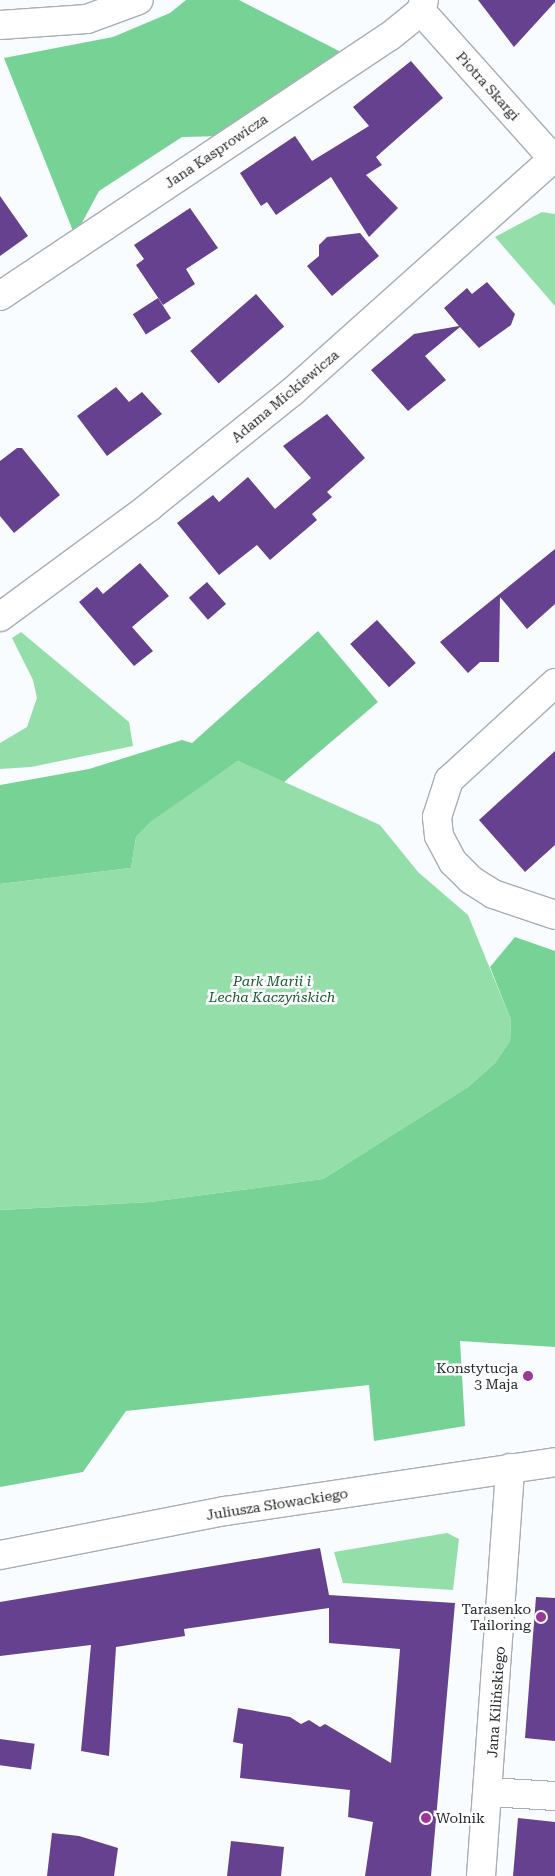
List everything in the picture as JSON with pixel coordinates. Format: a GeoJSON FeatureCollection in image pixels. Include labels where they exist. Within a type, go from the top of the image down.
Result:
{"type":"FeatureCollection","features":[{"type":"Feature","properties":{"kind":"street"},"geometry":{"type":"LineString","coordinates":[[0,26],[87,19],[139,0]]}},
{"type":"Feature","properties":{"kind":"street","name":"Piotra Skargi"},"geometry":{"type":"LineString","coordinates":[[422,6],[554,159]]}},
{"type":"Feature","properties":{"kind":"street","name":"Jana Kasprowicza"},"geometry":{"type":"LineString","coordinates":[[0,296],[389,37],[422,6]]}},
{"type":"Feature","properties":{"kind":"street","name":"Adama Mickiewicza"},"geometry":{"type":"LineString","coordinates":[[0,617],[149,507],[292,392],[554,159]]}},
{"type":"Feature","properties":{"kind":"street"},"geometry":{"type":"LineString","coordinates":[[555,683],[449,780],[437,817],[439,836],[453,862],[493,894],[555,916]]}},
{"type":"Feature","properties":{"kind":"street","name":"Juliusza Słowackiego"},"geometry":{"type":"LineString","coordinates":[[0,1555],[225,1512],[555,1462]]}},
{"type":"Feature","properties":{"kind":"street","name":"Jana Kilińskiego"},"geometry":{"type":"LineString","coordinates":[[481,1876],[489,1792],[510,1468]]}},
{"type":"Feature","properties":{"kind":"street"},"geometry":{"type":"LineString","coordinates":[[489,1792],[555,1796]]}},
{"type":"Feature","properties":{"kind":"green space"},"geometry":{"type":"Polygon","coordinates":[[[186,0],[239,0],[343,53],[223,136],[182,137],[99,191],[75,236],[4,58],[113,37],[170,13],[186,0]]]}},
{"type":"Feature","properties":{"kind":"green space"},"geometry":{"type":"Polygon","coordinates":[[[542,212],[555,214],[555,306],[495,237],[542,212]]]}},
{"type":"Feature","properties":{"kind":"green space"},"geometry":{"type":"Polygon","coordinates":[[[318,631],[378,702],[284,782],[238,761],[150,822],[136,837],[131,868],[0,884],[0,785],[89,769],[182,740],[192,743],[318,631]]]}},
{"type":"Feature","properties":{"kind":"green space"},"geometry":{"type":"Polygon","coordinates":[[[21,632],[129,722],[133,746],[31,767],[0,769],[0,743],[27,727],[37,698],[33,680],[12,638],[21,632]]]}},
{"type":"Feature","properties":{"kind":"green space","name":"Park Marii i Lecha Kaczyńskich"},"geometry":{"type":"Polygon","coordinates":[[[238,761],[380,825],[418,872],[468,915],[511,1020],[510,1041],[495,1063],[468,1087],[323,1179],[150,1202],[0,1210],[0,884],[131,868],[136,837],[150,821],[238,761]]]}},
{"type":"Feature","properties":{"kind":"green space"},"geometry":{"type":"Polygon","coordinates":[[[515,937],[555,951],[555,1347],[460,1341],[465,1426],[374,1441],[369,1385],[126,1411],[83,1472],[0,1487],[0,1210],[150,1202],[323,1179],[468,1087],[495,1063],[510,1041],[511,1020],[490,967],[515,937]]]}},
{"type":"Feature","properties":{"kind":"green space"},"geometry":{"type":"Polygon","coordinates":[[[447,1533],[459,1539],[453,1590],[343,1583],[334,1552],[447,1533]]]}},
{"type":"Feature","properties":{"kind":"building"},"geometry":{"type":"Polygon","coordinates":[[[478,0],[555,0],[555,2],[514,47],[478,0]]]}},
{"type":"Feature","properties":{"kind":"building"},"geometry":{"type":"Polygon","coordinates":[[[411,61],[443,98],[376,157],[382,165],[366,175],[398,208],[369,237],[331,177],[276,215],[267,202],[261,206],[240,173],[295,136],[312,161],[369,126],[353,107],[411,61]]]}},
{"type":"Feature","properties":{"kind":"building"},"geometry":{"type":"Polygon","coordinates":[[[0,196],[28,236],[0,256],[0,196]]]}},
{"type":"Feature","properties":{"kind":"building"},"geometry":{"type":"Polygon","coordinates":[[[190,208],[218,248],[186,269],[195,284],[163,305],[136,265],[144,259],[134,245],[190,208]]]}},
{"type":"Feature","properties":{"kind":"building"},"geometry":{"type":"Polygon","coordinates":[[[360,233],[379,256],[332,296],[307,266],[319,256],[319,245],[327,237],[360,233]]]}},
{"type":"Feature","properties":{"kind":"building"},"geometry":{"type":"Polygon","coordinates":[[[487,282],[515,314],[511,325],[479,348],[460,327],[425,356],[446,380],[408,411],[371,370],[414,334],[459,326],[444,308],[467,288],[472,294],[487,282]]]}},
{"type":"Feature","properties":{"kind":"building"},"geometry":{"type":"Polygon","coordinates":[[[256,294],[284,326],[219,384],[190,351],[256,294]]]}},
{"type":"Feature","properties":{"kind":"building"},"geometry":{"type":"Polygon","coordinates":[[[158,298],[171,318],[146,334],[133,314],[158,298]]]}},
{"type":"Feature","properties":{"kind":"building"},"geometry":{"type":"Polygon","coordinates":[[[116,387],[129,402],[142,392],[162,414],[107,456],[77,416],[116,387]]]}},
{"type":"Feature","properties":{"kind":"building"},"geometry":{"type":"Polygon","coordinates":[[[327,414],[365,458],[327,492],[332,497],[312,514],[317,520],[270,560],[257,545],[219,575],[177,523],[213,495],[219,502],[248,477],[275,509],[311,478],[283,446],[327,414]]]}},
{"type":"Feature","properties":{"kind":"building"},"geometry":{"type":"Polygon","coordinates":[[[17,448],[22,448],[60,495],[14,533],[0,516],[0,461],[17,448]]]}},
{"type":"Feature","properties":{"kind":"building"},"geometry":{"type":"Polygon","coordinates":[[[555,549],[555,604],[527,629],[500,597],[499,662],[480,662],[468,673],[440,642],[555,549]]]}},
{"type":"Feature","properties":{"kind":"building"},"geometry":{"type":"Polygon","coordinates":[[[140,563],[169,596],[132,627],[153,651],[134,666],[79,602],[97,587],[103,594],[140,563]]]}},
{"type":"Feature","properties":{"kind":"building"},"geometry":{"type":"Polygon","coordinates":[[[207,582],[226,604],[208,620],[189,598],[207,582]]]}},
{"type":"Feature","properties":{"kind":"building"},"geometry":{"type":"Polygon","coordinates":[[[377,620],[416,663],[389,687],[350,644],[377,620]]]}},
{"type":"Feature","properties":{"kind":"building"},"geometry":{"type":"Polygon","coordinates":[[[555,751],[555,845],[525,872],[479,820],[555,751]]]}},
{"type":"Feature","properties":{"kind":"building"},"geometry":{"type":"Polygon","coordinates":[[[320,1548],[329,1595],[455,1603],[431,1876],[365,1876],[373,1822],[348,1817],[350,1790],[240,1778],[243,1744],[233,1742],[238,1708],[290,1717],[301,1724],[309,1720],[320,1727],[325,1724],[391,1763],[400,1649],[329,1643],[329,1608],[184,1629],[185,1636],[116,1647],[109,1756],[81,1751],[91,1645],[0,1656],[0,1602],[320,1548]]]}},
{"type":"Feature","properties":{"kind":"building"},"geometry":{"type":"Polygon","coordinates":[[[536,1597],[555,1598],[555,1741],[525,1738],[536,1597]]]}},
{"type":"Feature","properties":{"kind":"building"},"geometry":{"type":"Polygon","coordinates":[[[0,1739],[35,1744],[31,1770],[0,1765],[0,1739]]]}},
{"type":"Feature","properties":{"kind":"building"},"geometry":{"type":"Polygon","coordinates":[[[518,1818],[555,1822],[555,1876],[513,1876],[518,1818]]]}},
{"type":"Feature","properties":{"kind":"building"},"geometry":{"type":"Polygon","coordinates":[[[52,1833],[79,1836],[118,1848],[114,1876],[47,1876],[52,1833]]]}},
{"type":"Feature","properties":{"kind":"building"},"geometry":{"type":"Polygon","coordinates":[[[231,1841],[284,1847],[281,1876],[227,1876],[231,1841]]]}},
{"type":"Feature","properties":{"kind":"place","name":"Konstytucja 3 Maja"},"geometry":{"type":"Point","coordinates":[528,1376]}},
{"type":"Feature","properties":{"kind":"place","name":"Tarasenko Tailoring"},"geometry":{"type":"Point","coordinates":[541,1617]}},
{"type":"Feature","properties":{"kind":"place","name":"Wolnik"},"geometry":{"type":"Point","coordinates":[426,1818]}}]}
